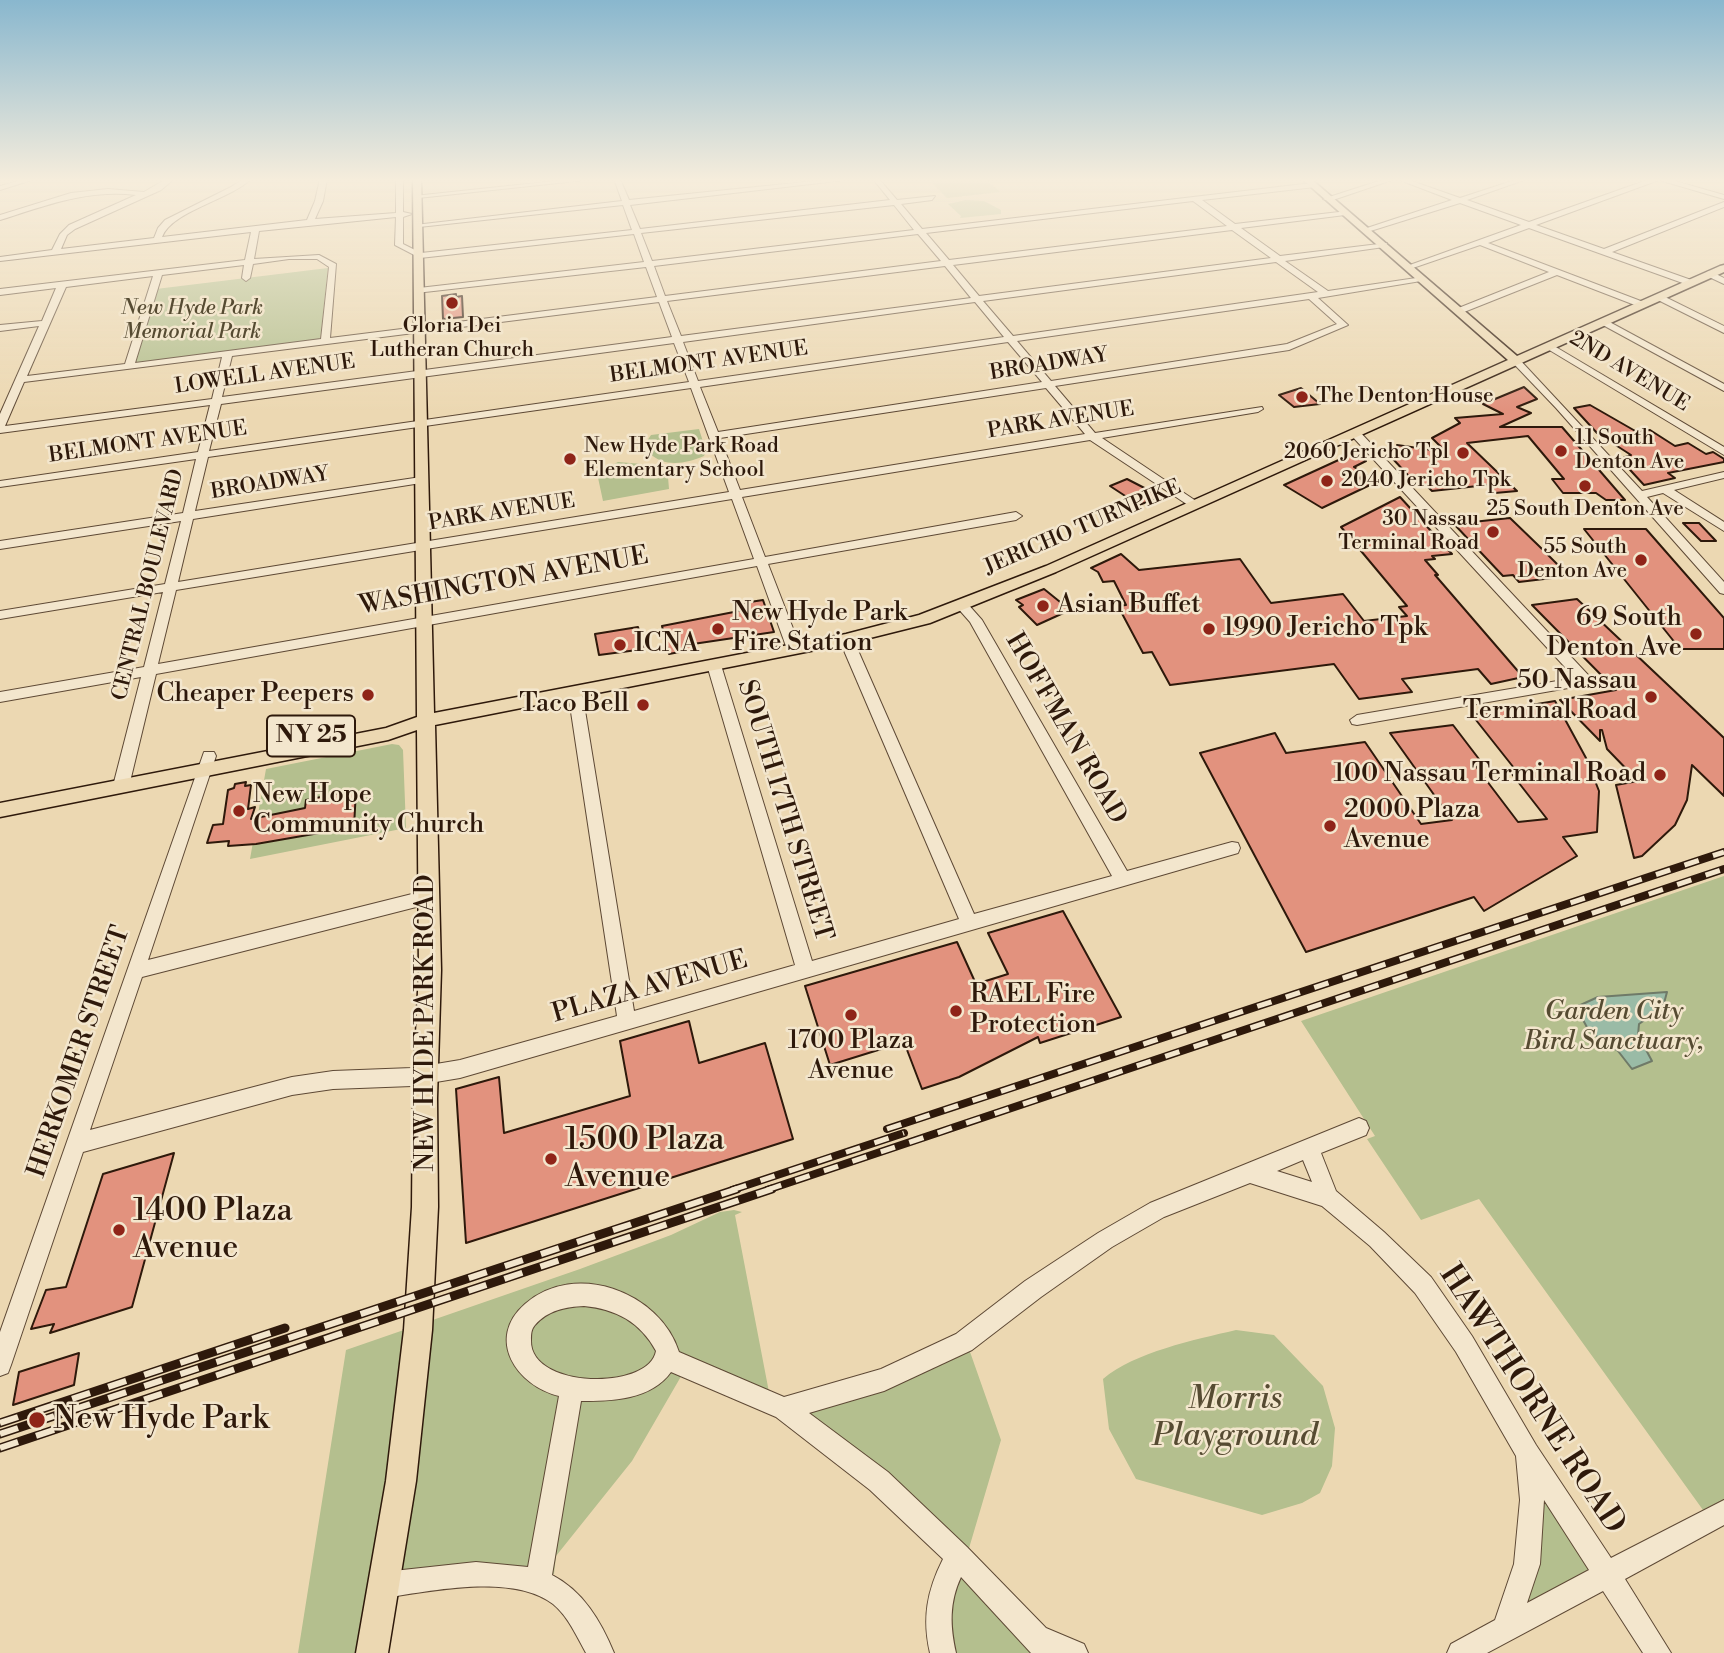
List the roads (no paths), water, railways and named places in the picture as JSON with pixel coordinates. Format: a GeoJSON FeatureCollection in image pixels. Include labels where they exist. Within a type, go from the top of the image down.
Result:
{"type":"FeatureCollection","features":[{"type":"Feature","properties":{"kind":"main road","name":"NEW HYDE PARK ROAD"},"geometry":{"type":"LineString","coordinates":[[372,1653],[406,1444],[419,1320],[425,1219],[430,997],[418,291],[420,256]]}},
{"type":"Feature","properties":{"kind":"main road"},"geometry":{"type":"LineString","coordinates":[[1397,256],[1516,361]]}},
{"type":"Feature","properties":{"kind":"main road","name":"JERICHO TURNPIKE"},"geometry":{"type":"LineString","coordinates":[[0,797],[388,734],[425,721],[846,639],[907,624],[1051,569],[1724,268]]}},
{"type":"Feature","properties":{"kind":"main road","name":"JERICHO TURNPIKE"},"geometry":{"type":"LineString","coordinates":[[0,810],[122,779]]}},
{"type":"Feature","properties":{"kind":"street"},"geometry":{"type":"LineString","coordinates":[[0,259],[26,256]]}},
{"type":"Feature","properties":{"kind":"street"},"geometry":{"type":"LineString","coordinates":[[246,278],[250,256]]}},
{"type":"Feature","properties":{"kind":"street"},"geometry":{"type":"LineString","coordinates":[[0,292],[311,256]]}},
{"type":"Feature","properties":{"kind":"street"},"geometry":{"type":"LineString","coordinates":[[313,256],[328,260],[333,266],[325,342]]}},
{"type":"Feature","properties":{"kind":"street"},"geometry":{"type":"LineString","coordinates":[[646,256],[794,649]]}},
{"type":"Feature","properties":{"kind":"street"},"geometry":{"type":"LineString","coordinates":[[418,291],[714,256]]}},
{"type":"Feature","properties":{"kind":"street"},"geometry":{"type":"LineString","coordinates":[[942,256],[1092,436],[1195,505]]}},
{"type":"Feature","properties":{"kind":"street"},"geometry":{"type":"LineString","coordinates":[[20,380],[1010,256]]}},
{"type":"Feature","properties":{"kind":"street"},"geometry":{"type":"LineString","coordinates":[[1274,256],[1325,294]]}},
{"type":"Feature","properties":{"kind":"street","name":"LOWELL AVENUE"},"geometry":{"type":"LineString","coordinates":[[0,428],[1299,256]]}},
{"type":"Feature","properties":{"kind":"street"},"geometry":{"type":"LineString","coordinates":[[1410,268],[1443,256]]}},
{"type":"Feature","properties":{"kind":"street"},"geometry":{"type":"LineString","coordinates":[[1515,256],[1643,305]]}},
{"type":"Feature","properties":{"kind":"street"},"geometry":{"type":"LineString","coordinates":[[1616,256],[1691,283]]}},
{"type":"Feature","properties":{"kind":"street"},"geometry":{"type":"LineString","coordinates":[[1458,311],[1557,272]]}},
{"type":"Feature","properties":{"kind":"street"},"geometry":{"type":"LineString","coordinates":[[129,367],[158,273]]}},
{"type":"Feature","properties":{"kind":"street"},"geometry":{"type":"LineString","coordinates":[[1710,274],[1724,281]]}},
{"type":"Feature","properties":{"kind":"street","name":"BELMONT AVENUE"},"geometry":{"type":"LineString","coordinates":[[0,484],[1423,280]]}},
{"type":"Feature","properties":{"kind":"street"},"geometry":{"type":"LineString","coordinates":[[0,428],[62,285]]}},
{"type":"Feature","properties":{"kind":"street","name":"BROADWAY"},"geometry":{"type":"LineString","coordinates":[[714,436],[1289,347],[1343,325],[1311,296]]}},
{"type":"Feature","properties":{"kind":"street"},"geometry":{"type":"LineString","coordinates":[[1659,297],[1724,331]]}},
{"type":"Feature","properties":{"kind":"street"},"geometry":{"type":"LineString","coordinates":[[1604,322],[1724,388]]}},
{"type":"Feature","properties":{"kind":"street"},"geometry":{"type":"LineString","coordinates":[[0,328],[46,323]]}},
{"type":"Feature","properties":{"kind":"street","name":"2ND AVENUE"},"geometry":{"type":"LineString","coordinates":[[1549,346],[1724,452]]}},
{"type":"Feature","properties":{"kind":"street","name":"CENTRAL BOULEVARD"},"geometry":{"type":"LineString","coordinates":[[122,779],[228,354]]}},
{"type":"Feature","properties":{"kind":"street"},"geometry":{"type":"LineString","coordinates":[[1516,361],[1724,590]]}},
{"type":"Feature","properties":{"kind":"street","name":"PARK AVENUE"},"geometry":{"type":"LineString","coordinates":[[0,615],[1258,409]]}},
{"type":"Feature","properties":{"kind":"street"},"geometry":{"type":"LineString","coordinates":[[1355,433],[1586,681],[1357,720]]}},
{"type":"Feature","properties":{"kind":"street"},"geometry":{"type":"LineString","coordinates":[[1639,495],[1724,475]]}},
{"type":"Feature","properties":{"kind":"street","name":"BROADWAY"},"geometry":{"type":"LineString","coordinates":[[0,545],[421,480]]}},
{"type":"Feature","properties":{"kind":"street"},"geometry":{"type":"LineString","coordinates":[[1665,489],[1724,527]]}},
{"type":"Feature","properties":{"kind":"street","name":"WASHINGTON AVENUE"},"geometry":{"type":"LineString","coordinates":[[0,697],[1016,516]]}},
{"type":"Feature","properties":{"kind":"street","name":"HOFFMAN ROAD"},"geometry":{"type":"LineString","coordinates":[[961,605],[975,620],[1123,880]]}},
{"type":"Feature","properties":{"kind":"street"},"geometry":{"type":"LineString","coordinates":[[846,639],[970,923]]}},
{"type":"Feature","properties":{"kind":"street","name":"SOUTH 17TH STREET"},"geometry":{"type":"LineString","coordinates":[[715,665],[806,971]]}},
{"type":"Feature","properties":{"kind":"street"},"geometry":{"type":"LineString","coordinates":[[575,692],[627,1022]]}},
{"type":"Feature","properties":{"kind":"street","name":"HERKOMER STREET"},"geometry":{"type":"LineString","coordinates":[[0,1365],[207,763]]}},
{"type":"Feature","properties":{"kind":"street","name":"PLAZA AVENUE"},"geometry":{"type":"LineString","coordinates":[[76,1144],[306,1084],[427,1075],[460,1069],[1232,848]]}},
{"type":"Feature","properties":{"kind":"street"},"geometry":{"type":"LineString","coordinates":[[135,971],[428,897]]}},
{"type":"Feature","properties":{"kind":"street"},"geometry":{"type":"LineString","coordinates":[[784,1409],[884,1380],[938,1356],[980,1332],[1032,1289],[1105,1240],[1157,1210],[1359,1128]]}},
{"type":"Feature","properties":{"kind":"street"},"geometry":{"type":"LineString","coordinates":[[1309,1149],[1328,1198]]}},
{"type":"Feature","properties":{"kind":"street","name":"HAWTHORNE ROAD"},"geometry":{"type":"LineString","coordinates":[[1251,1172],[1328,1198],[1377,1239],[1423,1285],[1464,1343],[1528,1453],[1658,1653]]}},
{"type":"Feature","properties":{"kind":"street"},"geometry":{"type":"LineString","coordinates":[[600,1296],[624,1303],[648,1320],[664,1343],[667,1359],[656,1373],[640,1384],[598,1391],[572,1387],[531,1373],[519,1357],[517,1348],[521,1330],[531,1313],[556,1299],[600,1296]]}},
{"type":"Feature","properties":{"kind":"street"},"geometry":{"type":"LineString","coordinates":[[667,1359],[784,1409],[879,1481],[958,1556],[1042,1646],[1075,1653]]}},
{"type":"Feature","properties":{"kind":"street"},"geometry":{"type":"LineString","coordinates":[[538,1581],[572,1387]]}},
{"type":"Feature","properties":{"kind":"street"},"geometry":{"type":"LineString","coordinates":[[1506,1627],[1527,1564],[1532,1500],[1528,1453]]}},
{"type":"Feature","properties":{"kind":"street"},"geometry":{"type":"LineString","coordinates":[[1460,1653],[1724,1512]]}},
{"type":"Feature","properties":{"kind":"street"},"geometry":{"type":"LineString","coordinates":[[943,1653],[938,1632],[938,1604],[941,1588],[958,1556]]}},
{"type":"Feature","properties":{"kind":"street"},"geometry":{"type":"LineString","coordinates":[[384,1585],[438,1578],[489,1576],[538,1581],[564,1597],[601,1653]]}},
{"type":"Feature","properties":{"kind":"railway"},"geometry":{"type":"LineString","coordinates":[[887,1129],[1724,852]]}},
{"type":"Feature","properties":{"kind":"railway"},"geometry":{"type":"LineString","coordinates":[[767,1190],[1724,869]]}},
{"type":"Feature","properties":{"kind":"railway"},"geometry":{"type":"LineString","coordinates":[[732,1190],[904,1133]]}},
{"type":"Feature","properties":{"kind":"railway"},"geometry":{"type":"LineString","coordinates":[[0,1434],[737,1189]]}},
{"type":"Feature","properties":{"kind":"railway"},"geometry":{"type":"LineString","coordinates":[[0,1448],[772,1189]]}},
{"type":"Feature","properties":{"kind":"railway"},"geometry":{"type":"LineString","coordinates":[[0,1423],[285,1328]]}},
{"type":"Feature","properties":{"kind":"place","name":"Gloria Dei Lutheran Church"},"geometry":{"type":"Point","coordinates":[452,303]}},
{"type":"Feature","properties":{"kind":"place","name":"The Denton House"},"geometry":{"type":"Point","coordinates":[1302,397]}},
{"type":"Feature","properties":{"kind":"place","name":"11 South Denton Ave"},"geometry":{"type":"Point","coordinates":[1561,451]}},
{"type":"Feature","properties":{"kind":"place","name":"2060 Jericho Tpl"},"geometry":{"type":"Point","coordinates":[1463,453]}},
{"type":"Feature","properties":{"kind":"place","name":"New Hyde Park Road Elementary School"},"geometry":{"type":"Point","coordinates":[570,459]}},
{"type":"Feature","properties":{"kind":"place","name":"2040 Jericho Tpk"},"geometry":{"type":"Point","coordinates":[1327,481]}},
{"type":"Feature","properties":{"kind":"place","name":"25 South Denton Ave"},"geometry":{"type":"Point","coordinates":[1585,486]}},
{"type":"Feature","properties":{"kind":"place","name":"30 Nassau Terminal Road"},"geometry":{"type":"Point","coordinates":[1493,532]}},
{"type":"Feature","properties":{"kind":"place","name":"55 South Denton Ave"},"geometry":{"type":"Point","coordinates":[1641,560]}},
{"type":"Feature","properties":{"kind":"place","name":"Asian Buffet"},"geometry":{"type":"Point","coordinates":[1043,606]}},
{"type":"Feature","properties":{"kind":"place","name":"New Hyde Park Fire Station"},"geometry":{"type":"Point","coordinates":[718,629]}},
{"type":"Feature","properties":{"kind":"place","name":"1990 Jericho Tpk"},"geometry":{"type":"Point","coordinates":[1209,629]}},
{"type":"Feature","properties":{"kind":"place","name":"69 South Denton Ave"},"geometry":{"type":"Point","coordinates":[1696,634]}},
{"type":"Feature","properties":{"kind":"place","name":"ICNA"},"geometry":{"type":"Point","coordinates":[620,645]}},
{"type":"Feature","properties":{"kind":"place","name":"Cheaper Peepers"},"geometry":{"type":"Point","coordinates":[368,695]}},
{"type":"Feature","properties":{"kind":"place","name":"50 Nassau Terminal Road"},"geometry":{"type":"Point","coordinates":[1651,697]}},
{"type":"Feature","properties":{"kind":"place","name":"Taco Bell"},"geometry":{"type":"Point","coordinates":[643,705]}},
{"type":"Feature","properties":{"kind":"place","name":"100 Nassau Terminal Road"},"geometry":{"type":"Point","coordinates":[1660,775]}},
{"type":"Feature","properties":{"kind":"place","name":"New Hope Community Church"},"geometry":{"type":"Point","coordinates":[239,811]}},
{"type":"Feature","properties":{"kind":"place","name":"2000 Plaza Avenue"},"geometry":{"type":"Point","coordinates":[1330,826]}},
{"type":"Feature","properties":{"kind":"place","name":"RAEL Fire Protection"},"geometry":{"type":"Point","coordinates":[956,1011]}},
{"type":"Feature","properties":{"kind":"place","name":"1700 Plaza Avenue"},"geometry":{"type":"Point","coordinates":[851,1015]}},
{"type":"Feature","properties":{"kind":"place","name":"1500 Plaza Avenue"},"geometry":{"type":"Point","coordinates":[551,1159]}},
{"type":"Feature","properties":{"kind":"place","name":"1400 Plaza Avenue"},"geometry":{"type":"Point","coordinates":[119,1230]}},
{"type":"Feature","properties":{"kind":"place","name":"New Hyde Park"},"geometry":{"type":"Point","coordinates":[37,1420]}},
{"type":"Feature","properties":{"kind":"park label","name":"New Hyde Park Memorial Park"},"geometry":{"type":"Point","coordinates":[192,321]}},
{"type":"Feature","properties":{"kind":"park label","name":"Garden City Bird Sanctuary,"},"geometry":{"type":"Point","coordinates":[1614,1028]}},
{"type":"Feature","properties":{"kind":"park label","name":"Morris Playground"},"geometry":{"type":"Point","coordinates":[1235,1418]}}]}
